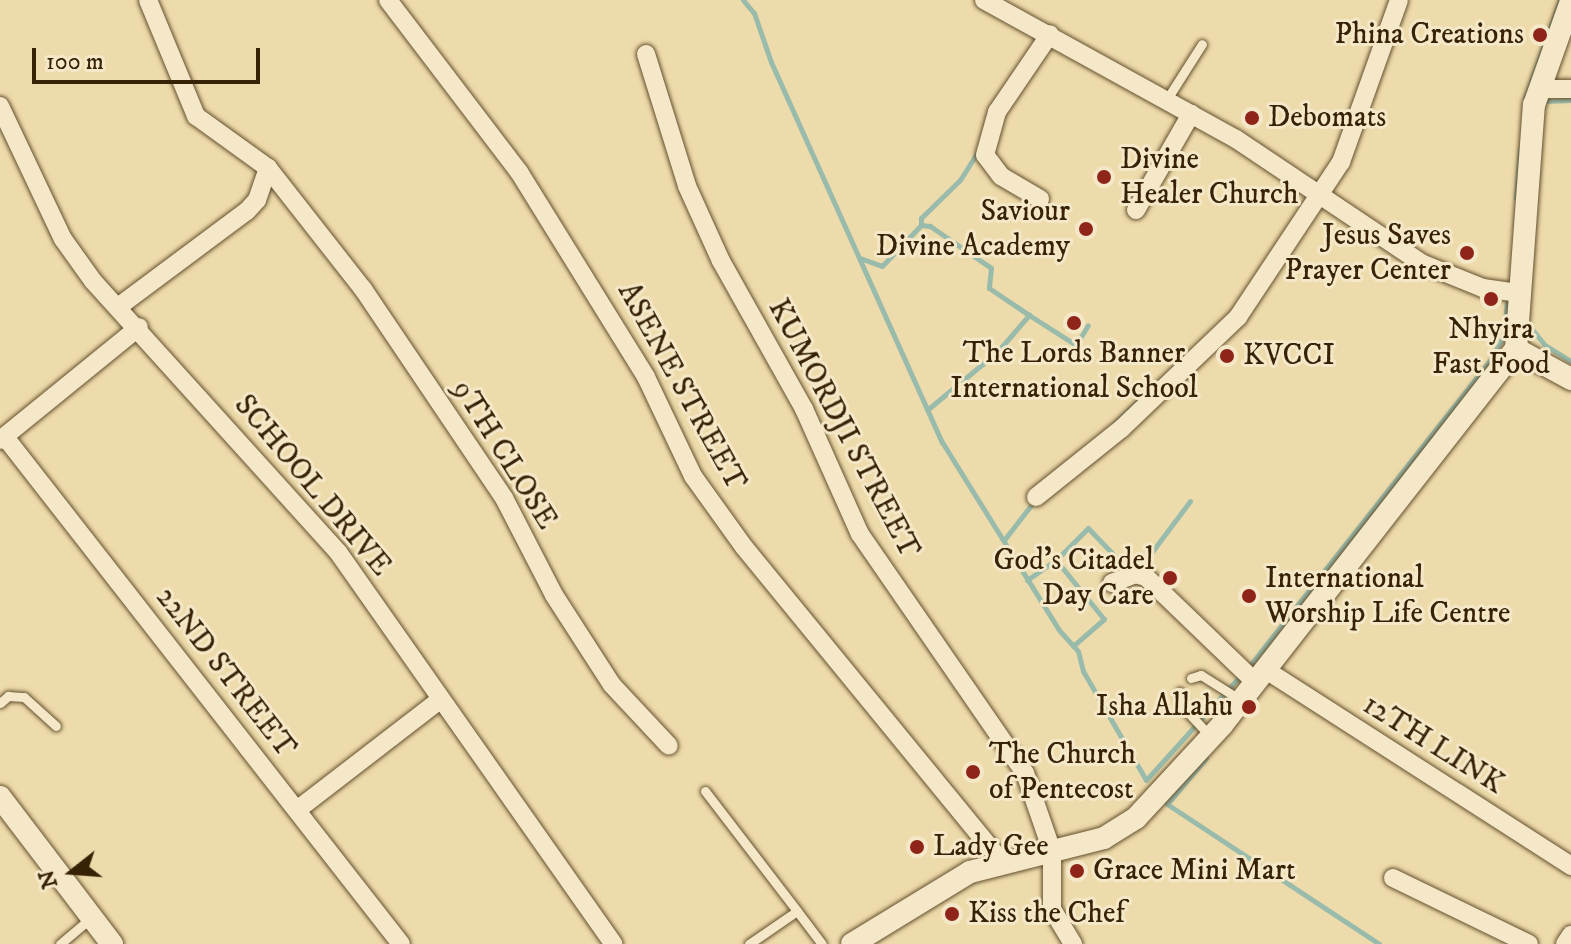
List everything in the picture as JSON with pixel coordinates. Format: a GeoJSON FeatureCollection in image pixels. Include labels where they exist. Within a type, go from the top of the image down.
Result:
{"type":"FeatureCollection","features":[{"type":"Feature","properties":{"kind":"street","name":"9TH CLOSE"},"geometry":{"type":"LineString","coordinates":[[148,0],[196,116],[268,168],[363,289],[504,498],[554,595],[612,685],[669,746]]}},
{"type":"Feature","properties":{"kind":"street","name":"ASENE STREET"},"geometry":{"type":"LineString","coordinates":[[388,0],[519,172],[646,377],[693,476],[744,547],[1003,863]]}},
{"type":"Feature","properties":{"kind":"street"},"geometry":{"type":"LineString","coordinates":[[984,0],[1167,99],[1421,263],[1483,288],[1518,293]]}},
{"type":"Feature","properties":{"kind":"street"},"geometry":{"type":"LineString","coordinates":[[1036,497],[1121,429],[1238,317],[1341,162],[1399,0]]}},
{"type":"Feature","properties":{"kind":"street"},"geometry":{"type":"LineString","coordinates":[[852,944],[970,872],[1104,838],[1136,818],[1177,777],[1254,684],[1516,349],[1518,293],[1539,89],[1571,1]]}},
{"type":"Feature","properties":{"kind":"street"},"geometry":{"type":"LineString","coordinates":[[1040,199],[1001,176],[985,155],[997,112],[1050,34]]}},
{"type":"Feature","properties":{"kind":"street","name":"KUMORDJI STREET"},"geometry":{"type":"LineString","coordinates":[[646,54],[672,146],[721,261],[804,409],[860,534],[1025,773],[1052,851],[1052,909],[1073,944]]}},
{"type":"Feature","properties":{"kind":"street"},"geometry":{"type":"LineString","coordinates":[[1539,89],[1571,89]]}},
{"type":"Feature","properties":{"kind":"street","name":"SCHOOL DRIVE"},"geometry":{"type":"LineString","coordinates":[[0,106],[63,239],[118,307],[338,552],[613,944]]}},
{"type":"Feature","properties":{"kind":"street"},"geometry":{"type":"LineString","coordinates":[[1136,210],[1191,114]]}},
{"type":"Feature","properties":{"kind":"street"},"geometry":{"type":"LineString","coordinates":[[118,307],[247,211],[257,200],[268,168]]}},
{"type":"Feature","properties":{"kind":"street"},"geometry":{"type":"LineString","coordinates":[[2,439],[139,327]]}},
{"type":"Feature","properties":{"kind":"street"},"geometry":{"type":"LineString","coordinates":[[1516,349],[1571,379]]}},
{"type":"Feature","properties":{"kind":"street","name":"22ND STREET"},"geometry":{"type":"LineString","coordinates":[[2,439],[401,944]]}},
{"type":"Feature","properties":{"kind":"street","name":"12TH LINK"},"geometry":{"type":"LineString","coordinates":[[1112,583],[1135,574],[1146,577],[1254,684],[1571,866]]}},
{"type":"Feature","properties":{"kind":"street"},"geometry":{"type":"LineString","coordinates":[[297,810],[440,700]]}},
{"type":"Feature","properties":{"kind":"street"},"geometry":{"type":"LineString","coordinates":[[0,797],[112,944]]}},
{"type":"Feature","properties":{"kind":"street"},"geometry":{"type":"LineString","coordinates":[[1393,878],[1529,944]]}},
{"type":"Feature","properties":{"kind":"street"},"geometry":{"type":"LineString","coordinates":[[1565,944],[1571,935]]}},
{"type":"Feature","properties":{"kind":"lane"},"geometry":{"type":"LineString","coordinates":[[1167,99],[1202,44]]}},
{"type":"Feature","properties":{"kind":"lane"},"geometry":{"type":"LineString","coordinates":[[1191,678],[1201,675],[1254,684]]}},
{"type":"Feature","properties":{"kind":"lane"},"geometry":{"type":"LineString","coordinates":[[1180,692],[1182,706],[1211,737]]}},
{"type":"Feature","properties":{"kind":"lane"},"geometry":{"type":"LineString","coordinates":[[0,703],[8,696],[24,697],[56,726]]}},
{"type":"Feature","properties":{"kind":"lane"},"geometry":{"type":"LineString","coordinates":[[705,791],[822,944]]}},
{"type":"Feature","properties":{"kind":"lane"},"geometry":{"type":"LineString","coordinates":[[749,944],[797,911]]}},
{"type":"Feature","properties":{"kind":"lane"},"geometry":{"type":"LineString","coordinates":[[60,944],[92,917]]}},
{"type":"Feature","properties":{"kind":"waterway"},"geometry":{"type":"LineString","coordinates":[[743,0],[754,13],[771,62],[942,442],[1059,630],[1078,651],[1083,671],[1146,780],[1240,676]]}},
{"type":"Feature","properties":{"kind":"waterway"},"geometry":{"type":"LineString","coordinates":[[1525,99],[1560,0]]}},
{"type":"Feature","properties":{"kind":"waterway"},"geometry":{"type":"LineString","coordinates":[[1545,101],[1571,100]]}},
{"type":"Feature","properties":{"kind":"waterway"},"geometry":{"type":"LineString","coordinates":[[1516,198],[1520,148]]}},
{"type":"Feature","properties":{"kind":"waterway"},"geometry":{"type":"LineString","coordinates":[[921,225],[921,218],[960,180],[979,149]]}},
{"type":"Feature","properties":{"kind":"waterway"},"geometry":{"type":"LineString","coordinates":[[860,258],[882,266],[921,225],[930,226],[991,268],[989,288],[1029,315]]}},
{"type":"Feature","properties":{"kind":"waterway"},"geometry":{"type":"LineString","coordinates":[[1247,669],[1489,362],[1504,335],[1507,303]]}},
{"type":"Feature","properties":{"kind":"waterway"},"geometry":{"type":"LineString","coordinates":[[927,410],[998,351],[1029,315],[1076,345],[1088,325]]}},
{"type":"Feature","properties":{"kind":"waterway"},"geometry":{"type":"LineString","coordinates":[[1527,323],[1545,345],[1571,361]]}},
{"type":"Feature","properties":{"kind":"waterway"},"geometry":{"type":"LineString","coordinates":[[1114,424],[1139,400]]}},
{"type":"Feature","properties":{"kind":"waterway"},"geometry":{"type":"LineString","coordinates":[[1004,540],[1035,500]]}},
{"type":"Feature","properties":{"kind":"waterway"},"geometry":{"type":"LineString","coordinates":[[1139,569],[1190,501]]}},
{"type":"Feature","properties":{"kind":"waterway"},"geometry":{"type":"LineString","coordinates":[[1056,560],[1088,528],[1130,572]]}},
{"type":"Feature","properties":{"kind":"waterway"},"geometry":{"type":"LineString","coordinates":[[1027,580],[1056,560],[1104,619],[1073,646]]}},
{"type":"Feature","properties":{"kind":"waterway"},"geometry":{"type":"LineString","coordinates":[[1206,758],[1167,804],[1379,944]]}},
{"type":"Feature","properties":{"kind":"place","name":"Phina Creations"},"geometry":{"type":"Point","coordinates":[1540,35]}},
{"type":"Feature","properties":{"kind":"place","name":"Debomats"},"geometry":{"type":"Point","coordinates":[1252,118]}},
{"type":"Feature","properties":{"kind":"place","name":"Divine Healer Church"},"geometry":{"type":"Point","coordinates":[1104,177]}},
{"type":"Feature","properties":{"kind":"place","name":"Saviour Divine Academy"},"geometry":{"type":"Point","coordinates":[1086,229]}},
{"type":"Feature","properties":{"kind":"place","name":"Jesus Saves Prayer Center"},"geometry":{"type":"Point","coordinates":[1467,253]}},
{"type":"Feature","properties":{"kind":"place","name":"Nhyira Fast Food"},"geometry":{"type":"Point","coordinates":[1491,299]}},
{"type":"Feature","properties":{"kind":"place","name":"The Lords Banner International School"},"geometry":{"type":"Point","coordinates":[1074,323]}},
{"type":"Feature","properties":{"kind":"place","name":"KVCCI"},"geometry":{"type":"Point","coordinates":[1227,356]}},
{"type":"Feature","properties":{"kind":"place","name":"God's Citadel Day Care"},"geometry":{"type":"Point","coordinates":[1170,578]}},
{"type":"Feature","properties":{"kind":"place","name":"International Worship Life Centre"},"geometry":{"type":"Point","coordinates":[1249,596]}},
{"type":"Feature","properties":{"kind":"place","name":"Isha Allahu"},"geometry":{"type":"Point","coordinates":[1249,707]}},
{"type":"Feature","properties":{"kind":"place","name":"The Church of Pentecost"},"geometry":{"type":"Point","coordinates":[973,772]}},
{"type":"Feature","properties":{"kind":"place","name":"Lady Gee"},"geometry":{"type":"Point","coordinates":[917,847]}},
{"type":"Feature","properties":{"kind":"place","name":"Grace Mini Mart"},"geometry":{"type":"Point","coordinates":[1077,871]}},
{"type":"Feature","properties":{"kind":"place","name":"Kiss the Chef"},"geometry":{"type":"Point","coordinates":[952,914]}}]}
